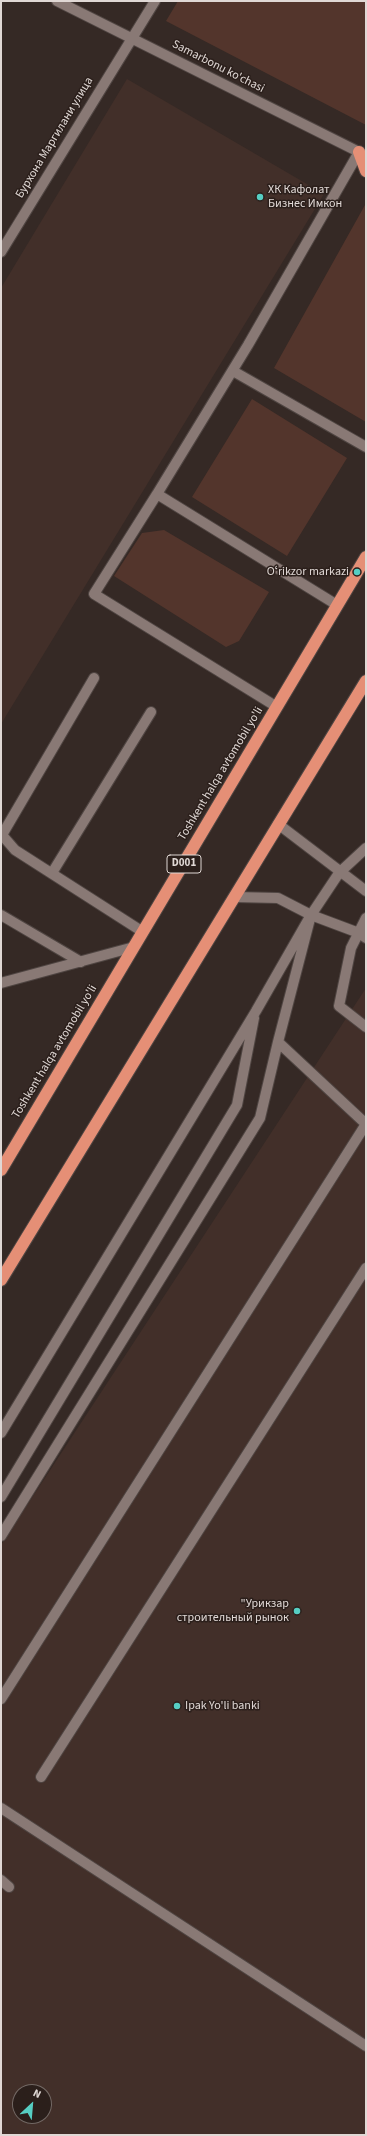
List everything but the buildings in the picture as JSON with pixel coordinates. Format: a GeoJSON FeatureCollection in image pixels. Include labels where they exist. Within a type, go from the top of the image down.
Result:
{"type":"FeatureCollection","features":[{"type":"Feature","properties":{"kind":"highway"},"geometry":{"type":"LineString","coordinates":[[363,154],[366,170]]}},
{"type":"Feature","properties":{"kind":"highway","name":"Toshkent halqa avtomobil yo'li"},"geometry":{"type":"LineString","coordinates":[[1,1170],[366,557]]}},
{"type":"Feature","properties":{"kind":"highway"},"geometry":{"type":"LineString","coordinates":[[1,1280],[366,681]]}},
{"type":"Feature","properties":{"kind":"street","name":"Samarbonu ko'chasi"},"geometry":{"type":"LineString","coordinates":[[57,1],[363,154]]}},
{"type":"Feature","properties":{"kind":"street","name":"Бурхона Маргилани улица"},"geometry":{"type":"LineString","coordinates":[[1,252],[155,1]]}},
{"type":"Feature","properties":{"kind":"street"},"geometry":{"type":"LineString","coordinates":[[277,707],[94,594],[233,371],[363,154]]}},
{"type":"Feature","properties":{"kind":"street"},"geometry":{"type":"LineString","coordinates":[[233,371],[366,447]]}},
{"type":"Feature","properties":{"kind":"street"},"geometry":{"type":"LineString","coordinates":[[157,494],[338,605]]}},
{"type":"Feature","properties":{"kind":"street"},"geometry":{"type":"LineString","coordinates":[[94,678],[2,835],[15,850],[143,932]]}},
{"type":"Feature","properties":{"kind":"street"},"geometry":{"type":"LineString","coordinates":[[52,873],[151,712]]}},
{"type":"Feature","properties":{"kind":"street"},"geometry":{"type":"LineString","coordinates":[[278,824],[339,872],[366,891]]}},
{"type":"Feature","properties":{"kind":"street"},"geometry":{"type":"LineString","coordinates":[[1,1432],[339,872],[366,848]]}},
{"type":"Feature","properties":{"kind":"street"},"geometry":{"type":"LineString","coordinates":[[234,897],[278,898],[312,916],[362,935]]}},
{"type":"Feature","properties":{"kind":"street"},"geometry":{"type":"LineString","coordinates":[[1,915],[81,962]]}},
{"type":"Feature","properties":{"kind":"street"},"geometry":{"type":"LineString","coordinates":[[1,1536],[260,1118],[278,1042],[312,916]]}},
{"type":"Feature","properties":{"kind":"street"},"geometry":{"type":"LineString","coordinates":[[366,918],[362,935],[351,948],[339,1006],[366,1027]]}},
{"type":"Feature","properties":{"kind":"street"},"geometry":{"type":"LineString","coordinates":[[1,984],[134,947]]}},
{"type":"Feature","properties":{"kind":"street"},"geometry":{"type":"LineString","coordinates":[[1,1497],[237,1105],[256,1011]]}},
{"type":"Feature","properties":{"kind":"street"},"geometry":{"type":"LineString","coordinates":[[1,1699],[366,1124],[278,1042]]}},
{"type":"Feature","properties":{"kind":"street"},"geometry":{"type":"LineString","coordinates":[[41,1777],[366,1268]]}},
{"type":"Feature","properties":{"kind":"street"},"geometry":{"type":"LineString","coordinates":[[1,1808],[366,2046]]}},
{"type":"Feature","properties":{"kind":"shaded area"},"geometry":{"type":"Polygon","coordinates":[[[178,1],[366,1],[366,125],[166,21],[178,1]]]}},
{"type":"Feature","properties":{"kind":"shaded area"},"geometry":{"type":"Polygon","coordinates":[[[127,79],[324,194],[1,724],[1,288],[127,79]]]}},
{"type":"Feature","properties":{"kind":"shaded area"},"geometry":{"type":"Polygon","coordinates":[[[365,205],[366,207],[366,422],[274,368],[365,205]]]}},
{"type":"Feature","properties":{"kind":"shaded area"},"geometry":{"type":"Polygon","coordinates":[[[252,399],[347,458],[287,556],[192,497],[252,399]]]}},
{"type":"Feature","properties":{"kind":"shaded area"},"geometry":{"type":"Polygon","coordinates":[[[164,530],[269,592],[239,641],[226,647],[114,576],[142,533],[164,530]]]}},
{"type":"Feature","properties":{"kind":"shaded area"},"geometry":{"type":"Polygon","coordinates":[[[366,988],[366,2135],[1,2135],[1,1545],[366,988]]]}},
{"type":"Feature","properties":{"kind":"place","name":"ХК Кафолат Бизнес Имкон"},"geometry":{"type":"Point","coordinates":[260,197]}},
{"type":"Feature","properties":{"kind":"place","name":"Oʻrikzor markazi"},"geometry":{"type":"Point","coordinates":[357,572]}},
{"type":"Feature","properties":{"kind":"place","name":"\"Урикзар строительный рынок"},"geometry":{"type":"Point","coordinates":[297,1611]}},
{"type":"Feature","properties":{"kind":"place","name":"Ipak Yo'li banki"},"geometry":{"type":"Point","coordinates":[177,1706]}}]}
